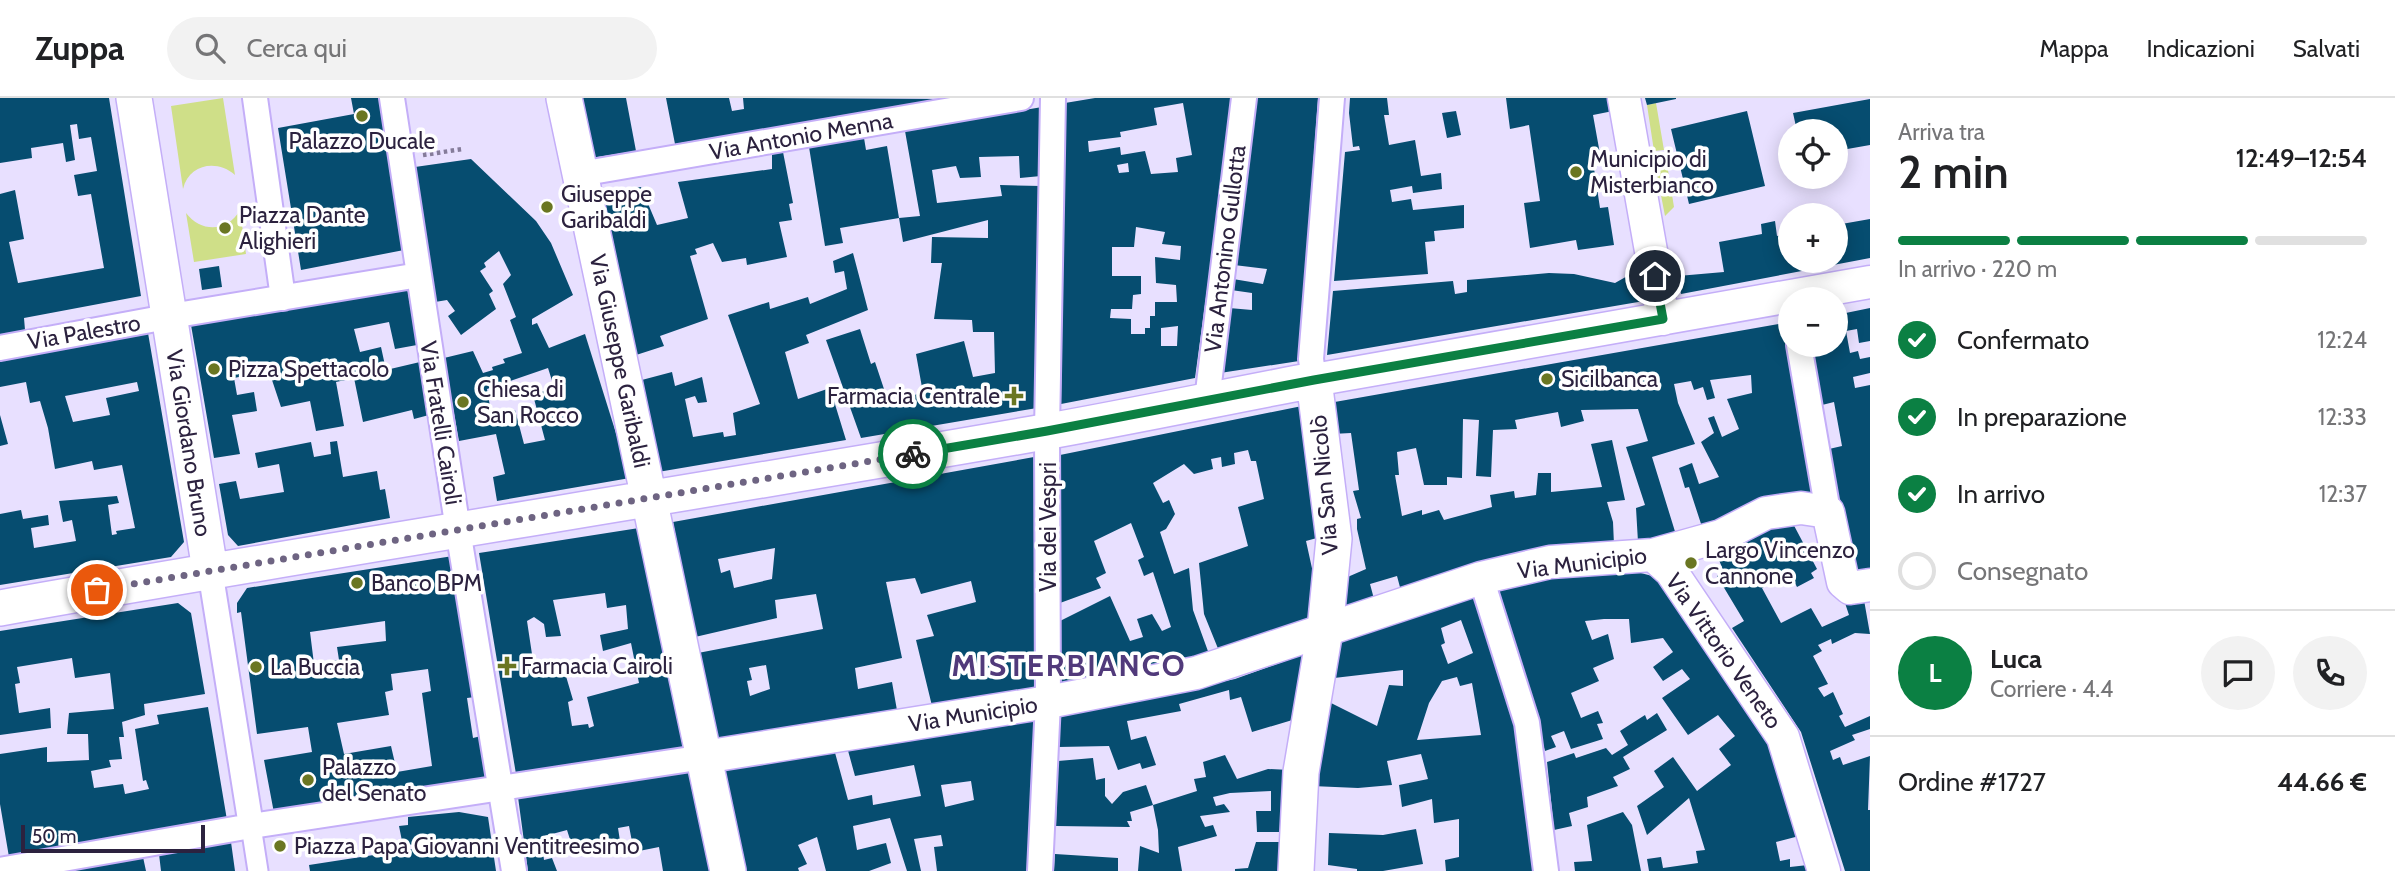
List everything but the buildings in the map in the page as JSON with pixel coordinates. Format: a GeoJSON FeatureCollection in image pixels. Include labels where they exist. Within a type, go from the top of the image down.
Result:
{"type":"FeatureCollection","features":[{"type":"Feature","properties":{"kind":"main road","name":"Via Giordano Bruno"},"geometry":{"type":"LineString","coordinates":[[134,98],[210,570]]}},
{"type":"Feature","properties":{"kind":"main road","name":"Via Giuseppe Garibaldi"},"geometry":{"type":"LineString","coordinates":[[564,98],[728,871]]}},
{"type":"Feature","properties":{"kind":"main road"},"geometry":{"type":"LineString","coordinates":[[0,608],[210,570],[1047,431],[1314,380]]}},
{"type":"Feature","properties":{"kind":"main road","name":"Via San Nicolò"},"geometry":{"type":"LineString","coordinates":[[1296,871],[1301,772],[1325,629],[1334,540],[1314,380]]}},
{"type":"Feature","properties":{"kind":"street"},"geometry":{"type":"LineString","coordinates":[[254,98],[294,296],[419,275]]}},
{"type":"Feature","properties":{"kind":"street","name":"Via Fratelli Cairoli"},"geometry":{"type":"LineString","coordinates":[[392,98],[458,530],[514,871]]}},
{"type":"Feature","properties":{"kind":"street","name":"Via Antonio Menna"},"geometry":{"type":"LineString","coordinates":[[580,174],[1021,98]]}},
{"type":"Feature","properties":{"kind":"street","name":"Via dei Vespri"},"geometry":{"type":"LineString","coordinates":[[1040,871],[1048,702],[1047,431],[1053,98]]}},
{"type":"Feature","properties":{"kind":"street","name":"Via Antonino Gullotta"},"geometry":{"type":"LineString","coordinates":[[1207,400],[1244,98]]}},
{"type":"Feature","properties":{"kind":"street","name":"Via San Nicolò"},"geometry":{"type":"LineString","coordinates":[[1314,380],[1311,359],[1332,98]]}},
{"type":"Feature","properties":{"kind":"street"},"geometry":{"type":"LineString","coordinates":[[1624,98],[1663,319]]}},
{"type":"Feature","properties":{"kind":"street"},"geometry":{"type":"LineString","coordinates":[[1845,287],[1870,282]]}},
{"type":"Feature","properties":{"kind":"street","name":"Via Palestro"},"geometry":{"type":"LineString","coordinates":[[0,348],[294,296]]}},
{"type":"Feature","properties":{"kind":"street"},"geometry":{"type":"LineString","coordinates":[[1314,380],[1778,300]]}},
{"type":"Feature","properties":{"kind":"street"},"geometry":{"type":"LineString","coordinates":[[1801,357],[1843,582],[1850,588],[1870,585]]}},
{"type":"Feature","properties":{"kind":"street","name":"Via Municipio"},"geometry":{"type":"LineString","coordinates":[[0,870],[251,826],[1048,702],[1196,673],[1481,578],[1550,562],[1653,555],[1721,536],[1766,513],[1801,508],[1828,512]]}},
{"type":"Feature","properties":{"kind":"street","name":"Via Vittorio Veneto"},"geometry":{"type":"LineString","coordinates":[[1653,555],[1671,571],[1783,737],[1824,871]]}},
{"type":"Feature","properties":{"kind":"street","name":"Via Giordano Bruno"},"geometry":{"type":"LineString","coordinates":[[210,570],[258,871]]}},
{"type":"Feature","properties":{"kind":"street"},"geometry":{"type":"LineString","coordinates":[[1481,578],[1527,723],[1546,871]]}},
{"type":"Feature","properties":{"kind":"path"},"geometry":{"type":"LineString","coordinates":[[401,158],[463,149]]}},
{"type":"Feature","properties":{"kind":"green space"},"geometry":{"type":"Polygon","coordinates":[[[223,98],[235,175],[220,167],[204,167],[191,174],[183,189],[171,106],[223,98]]]}},
{"type":"Feature","properties":{"kind":"green space"},"geometry":{"type":"Polygon","coordinates":[[[1656,103],[1664,150],[1654,151],[1647,105],[1656,103]]]}},
{"type":"Feature","properties":{"kind":"green space"},"geometry":{"type":"Polygon","coordinates":[[[1666,158],[1674,207],[1665,216],[1654,159],[1666,158]]]}},
{"type":"Feature","properties":{"kind":"green space"},"geometry":{"type":"Polygon","coordinates":[[[240,210],[246,254],[194,262],[186,213],[199,224],[214,227],[229,223],[240,210]]]}},
{"type":"Feature","properties":{"kind":"way so far"},"geometry":{"type":"LineString","coordinates":[[97,590],[913,454]]}},
{"type":"Feature","properties":{"kind":"place","name":"Palazzo Ducale"},"geometry":{"type":"Point","coordinates":[362,116]}},
{"type":"Feature","properties":{"kind":"place","name":"Municipio di Misterbianco"},"geometry":{"type":"Point","coordinates":[1576,172]}},
{"type":"Feature","properties":{"kind":"place","name":"Giuseppe Garibaldi"},"geometry":{"type":"Point","coordinates":[547,207]}},
{"type":"Feature","properties":{"kind":"place","name":"Piazza Dante Alighieri"},"geometry":{"type":"Point","coordinates":[225,228]}},
{"type":"Feature","properties":{"kind":"place","name":"Pizza Spettacolo"},"geometry":{"type":"Point","coordinates":[214,369]}},
{"type":"Feature","properties":{"kind":"place","name":"Sicilbanca"},"geometry":{"type":"Point","coordinates":[1547,379]}},
{"type":"Feature","properties":{"kind":"place","name":"Farmacia Centrale"},"geometry":{"type":"Point","coordinates":[1014,396]}},
{"type":"Feature","properties":{"kind":"place","name":"Chiesa di San Rocco"},"geometry":{"type":"Point","coordinates":[463,402]}},
{"type":"Feature","properties":{"kind":"place","name":"Largo Vincenzo Cannone"},"geometry":{"type":"Point","coordinates":[1691,563]}},
{"type":"Feature","properties":{"kind":"place","name":"Banco BPM"},"geometry":{"type":"Point","coordinates":[357,583]}},
{"type":"Feature","properties":{"kind":"place","name":"Farmacia Cairoli"},"geometry":{"type":"Point","coordinates":[507,666]}},
{"type":"Feature","properties":{"kind":"place","name":"La Buccia"},"geometry":{"type":"Point","coordinates":[256,667]}},
{"type":"Feature","properties":{"kind":"place","name":"Palazzo del Senato"},"geometry":{"type":"Point","coordinates":[308,780]}},
{"type":"Feature","properties":{"kind":"place","name":"Piazza Papa Giovanni Ventitreesimo"},"geometry":{"type":"Point","coordinates":[280,846]}},
{"type":"Feature","properties":{"kind":"district","name":"MISTERBIANCO"},"geometry":{"type":"Point","coordinates":[1069,665]}},
{"type":"Feature","properties":{"kind":"route"},"geometry":{"type":"LineString","coordinates":[[913,454],[1663,319],[1655,276]]}}]}
